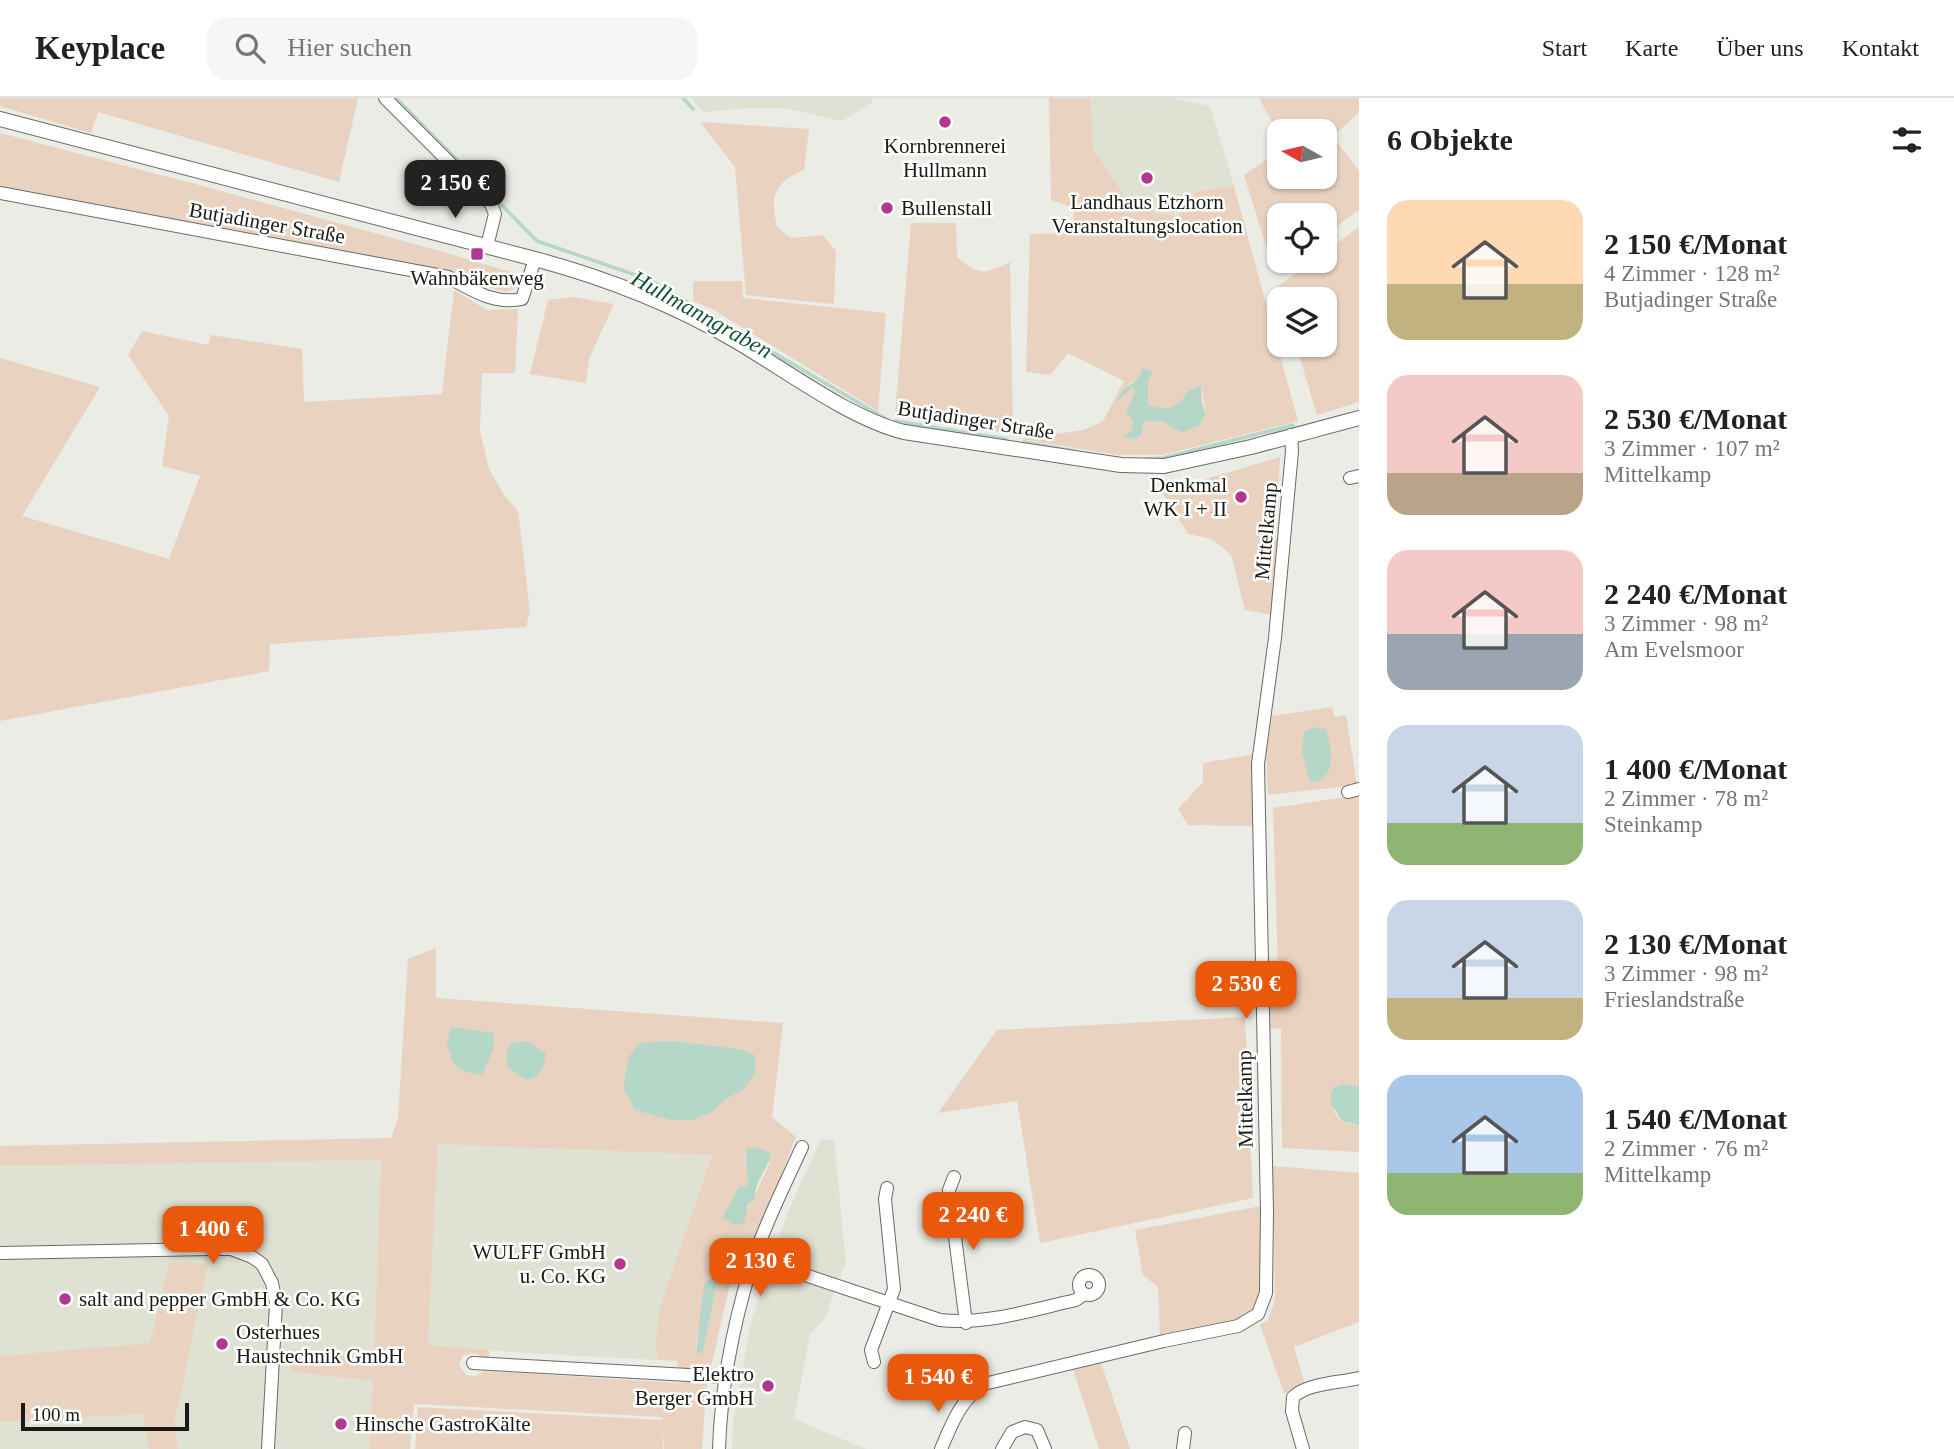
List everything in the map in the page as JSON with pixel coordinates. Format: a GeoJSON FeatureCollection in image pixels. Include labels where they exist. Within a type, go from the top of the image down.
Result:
{"type":"FeatureCollection","features":[{"type":"Feature","properties":{"kind":"street"},"geometry":{"type":"LineString","coordinates":[[385,98],[491,204],[495,214],[487,246]]}},
{"type":"Feature","properties":{"kind":"street","name":"Butjadinger Straße"},"geometry":{"type":"LineString","coordinates":[[0,119],[535,258],[600,278],[669,305],[729,337],[859,415],[904,432],[1121,465],[1164,466],[1359,418]]}},
{"type":"Feature","properties":{"kind":"street","name":"Butjadinger Straße"},"geometry":{"type":"LineString","coordinates":[[0,193],[448,277],[482,296],[507,302],[522,299],[535,258]]}},
{"type":"Feature","properties":{"kind":"street","name":"Mittelkamp"},"geometry":{"type":"LineString","coordinates":[[942,1449],[959,1409],[967,1397],[984,1384],[1238,1326],[1258,1314],[1266,1293],[1258,764],[1275,638],[1292,451],[1291,435]]}},
{"type":"Feature","properties":{"kind":"street"},"geometry":{"type":"LineString","coordinates":[[719,1449],[724,1377],[754,1258],[802,1147]]}},
{"type":"Feature","properties":{"kind":"street"},"geometry":{"type":"LineString","coordinates":[[954,1177],[949,1190],[965,1323]]}},
{"type":"Feature","properties":{"kind":"street"},"geometry":{"type":"LineString","coordinates":[[874,1362],[871,1350],[894,1289],[885,1199],[887,1188]]}},
{"type":"Feature","properties":{"kind":"street"},"geometry":{"type":"LineString","coordinates":[[0,1253],[231,1249],[252,1256],[268,1274],[276,1303],[268,1449]]}},
{"type":"Feature","properties":{"kind":"street"},"geometry":{"type":"LineString","coordinates":[[754,1258],[940,1320],[965,1323],[1076,1300],[1084,1294]]}},
{"type":"Feature","properties":{"kind":"street"},"geometry":{"type":"LineString","coordinates":[[473,1363],[724,1377]]}},
{"type":"Feature","properties":{"kind":"street"},"geometry":{"type":"LineString","coordinates":[[1303,1449],[1292,1411],[1293,1397],[1311,1388],[1359,1378]]}},
{"type":"Feature","properties":{"kind":"street"},"geometry":{"type":"LineString","coordinates":[[1002,1449],[1012,1432],[1025,1427],[1037,1430],[1045,1449]]}},
{"type":"Feature","properties":{"kind":"street"},"geometry":{"type":"LineString","coordinates":[[1183,1449],[1185,1433]]}},
{"type":"Feature","properties":{"kind":"shaded area"},"geometry":{"type":"Polygon","coordinates":[[[0,98],[358,98],[339,182],[98,112],[91,133],[0,106],[0,98]]]}},
{"type":"Feature","properties":{"kind":"shaded area"},"geometry":{"type":"Polygon","coordinates":[[[691,98],[873,98],[871,103],[842,121],[784,108],[704,112],[691,98]]]}},
{"type":"Feature","properties":{"kind":"shaded area"},"geometry":{"type":"Polygon","coordinates":[[[1049,98],[1091,98],[1093,148],[1132,207],[1179,217],[1195,192],[1234,186],[1267,307],[1267,357],[1281,357],[1298,421],[1163,455],[1117,455],[1022,439],[1084,430],[1103,421],[1124,381],[1068,353],[1050,375],[1026,372],[1030,234],[1073,233],[1074,208],[1051,200],[1049,98]],[[1152,371],[1127,385],[1135,392],[1126,412],[1133,421],[1131,431],[1123,438],[1135,439],[1141,435],[1144,421],[1163,421],[1180,430],[1199,426],[1206,414],[1201,385],[1186,392],[1180,402],[1171,407],[1148,406],[1148,382],[1152,371]]]}},
{"type":"Feature","properties":{"kind":"shaded area"},"geometry":{"type":"Polygon","coordinates":[[[1091,98],[1169,98],[1210,106],[1234,186],[1195,192],[1179,217],[1132,207],[1093,148],[1091,98]]]}},
{"type":"Feature","properties":{"kind":"shaded area"},"geometry":{"type":"Polygon","coordinates":[[[1259,98],[1359,98],[1359,112],[1337,133],[1337,119],[1270,119],[1259,98]]]}},
{"type":"Feature","properties":{"kind":"shaded area"},"geometry":{"type":"Polygon","coordinates":[[[700,122],[809,129],[804,170],[786,180],[776,192],[775,216],[777,227],[791,238],[823,235],[836,251],[834,304],[746,295],[735,167],[700,122]]]}},
{"type":"Feature","properties":{"kind":"shaded area"},"geometry":{"type":"Polygon","coordinates":[[[0,133],[440,251],[518,274],[522,285],[507,292],[439,269],[0,186],[0,133]]]}},
{"type":"Feature","properties":{"kind":"shaded area"},"geometry":{"type":"Polygon","coordinates":[[[1337,142],[1359,171],[1359,210],[1337,226],[1337,203],[1267,203],[1267,249],[1244,175],[1267,159],[1267,189],[1337,189],[1337,142]]]}},
{"type":"Feature","properties":{"kind":"shaded area"},"geometry":{"type":"Polygon","coordinates":[[[911,223],[956,223],[957,257],[977,270],[988,271],[1010,262],[1013,434],[895,415],[911,223]]]}},
{"type":"Feature","properties":{"kind":"shaded area"},"geometry":{"type":"Polygon","coordinates":[[[1359,227],[1359,402],[1317,415],[1300,357],[1337,357],[1337,287],[1278,286],[1296,273],[1337,273],[1337,243],[1359,227]]]}},
{"type":"Feature","properties":{"kind":"shaded area"},"geometry":{"type":"Polygon","coordinates":[[[693,281],[742,281],[743,298],[886,313],[878,411],[714,310],[693,301],[693,281]]]}},
{"type":"Feature","properties":{"kind":"shaded area"},"geometry":{"type":"Polygon","coordinates":[[[454,290],[487,310],[518,309],[515,373],[482,373],[480,431],[489,469],[504,495],[518,511],[530,611],[526,627],[270,644],[269,671],[0,721],[0,358],[100,387],[22,516],[169,559],[200,476],[162,466],[169,416],[128,355],[142,331],[208,345],[211,335],[302,349],[304,402],[442,394],[454,290]]]}},
{"type":"Feature","properties":{"kind":"shaded area"},"geometry":{"type":"Polygon","coordinates":[[[573,297],[614,304],[589,359],[586,383],[530,374],[548,300],[573,297]]]}},
{"type":"Feature","properties":{"kind":"shaded area"},"geometry":{"type":"Polygon","coordinates":[[[1142,368],[1153,371],[1148,382],[1148,405],[1154,407],[1176,405],[1186,392],[1201,385],[1206,414],[1199,426],[1182,432],[1163,421],[1144,421],[1141,435],[1136,439],[1122,438],[1131,431],[1133,421],[1126,412],[1135,392],[1132,387],[1118,401],[1119,397],[1123,390],[1138,378],[1142,368]]]}},
{"type":"Feature","properties":{"kind":"shaded area"},"geometry":{"type":"Polygon","coordinates":[[[1280,457],[1275,540],[1281,539],[1274,615],[1245,610],[1231,555],[1212,539],[1188,534],[1162,492],[1280,457]]]}},
{"type":"Feature","properties":{"kind":"shaded area"},"geometry":{"type":"Polygon","coordinates":[[[1332,707],[1334,717],[1346,715],[1357,785],[1268,795],[1266,755],[1272,716],[1332,707]]]}},
{"type":"Feature","properties":{"kind":"shaded area"},"geometry":{"type":"Polygon","coordinates":[[[1316,727],[1326,730],[1331,762],[1325,776],[1310,782],[1302,751],[1304,732],[1316,727]]]}},
{"type":"Feature","properties":{"kind":"shaded area"},"geometry":{"type":"Polygon","coordinates":[[[1255,754],[1253,826],[1188,825],[1178,809],[1203,782],[1203,763],[1255,754]]]}},
{"type":"Feature","properties":{"kind":"shaded area"},"geometry":{"type":"Polygon","coordinates":[[[1359,795],[1359,1086],[1344,1084],[1333,1087],[1332,1090],[1334,1110],[1339,1119],[1359,1125],[1359,1152],[1282,1148],[1281,1028],[1270,1029],[1268,971],[1278,969],[1273,808],[1359,795]]]}},
{"type":"Feature","properties":{"kind":"shaded area"},"geometry":{"type":"Polygon","coordinates":[[[436,948],[436,998],[783,1023],[772,1117],[796,1137],[756,1239],[745,1237],[730,1283],[706,1390],[702,1449],[664,1449],[663,1431],[663,1449],[415,1449],[418,1407],[663,1420],[662,1417],[414,1404],[410,1449],[369,1449],[373,1381],[292,1372],[293,1352],[374,1356],[381,1160],[0,1166],[0,1146],[391,1138],[398,1119],[408,959],[436,948]],[[674,1041],[628,1058],[624,1089],[726,1099],[742,1091],[755,1055],[740,1049],[674,1041]],[[438,1144],[428,1345],[489,1350],[489,1359],[476,1353],[463,1355],[459,1365],[466,1375],[476,1376],[484,1371],[681,1383],[677,1361],[658,1360],[655,1343],[660,1307],[712,1155],[438,1144]],[[745,1158],[747,1185],[739,1187],[723,1218],[735,1225],[750,1205],[770,1163],[745,1158]],[[717,1283],[703,1292],[696,1354],[703,1352],[717,1283]]]}},
{"type":"Feature","properties":{"kind":"shaded area"},"geometry":{"type":"Polygon","coordinates":[[[1245,1017],[1253,1198],[1040,1243],[1017,1101],[938,1113],[997,1030],[1245,1017]]]}},
{"type":"Feature","properties":{"kind":"shaded area"},"geometry":{"type":"Polygon","coordinates":[[[451,1027],[494,1033],[493,1049],[482,1075],[462,1070],[453,1062],[446,1045],[451,1027]]]}},
{"type":"Feature","properties":{"kind":"shaded area"},"geometry":{"type":"Polygon","coordinates":[[[528,1041],[546,1054],[544,1065],[537,1077],[526,1080],[507,1067],[507,1052],[511,1043],[528,1041]]]}},
{"type":"Feature","properties":{"kind":"shaded area"},"geometry":{"type":"Polygon","coordinates":[[[674,1041],[740,1049],[755,1055],[755,1074],[742,1091],[726,1099],[712,1112],[692,1120],[671,1120],[635,1110],[624,1089],[628,1058],[639,1043],[674,1041]]]}},
{"type":"Feature","properties":{"kind":"shaded area"},"geometry":{"type":"Polygon","coordinates":[[[1344,1084],[1359,1086],[1359,1125],[1342,1121],[1330,1103],[1333,1087],[1344,1084]]]}},
{"type":"Feature","properties":{"kind":"shaded area"},"geometry":{"type":"Polygon","coordinates":[[[821,1139],[834,1140],[846,1262],[838,1280],[771,1259],[790,1207],[821,1139]]]}},
{"type":"Feature","properties":{"kind":"shaded area"},"geometry":{"type":"Polygon","coordinates":[[[438,1144],[712,1155],[660,1307],[655,1343],[658,1360],[428,1345],[438,1144]]]}},
{"type":"Feature","properties":{"kind":"shaded area"},"geometry":{"type":"Polygon","coordinates":[[[756,1147],[771,1153],[770,1159],[756,1187],[755,1199],[748,1205],[744,1223],[735,1225],[722,1218],[739,1187],[747,1185],[747,1148],[756,1147]]]}},
{"type":"Feature","properties":{"kind":"shaded area"},"geometry":{"type":"Polygon","coordinates":[[[381,1160],[374,1356],[293,1352],[293,1372],[373,1381],[369,1449],[178,1449],[175,1421],[208,1265],[169,1263],[150,1343],[0,1356],[0,1166],[381,1160]]]}},
{"type":"Feature","properties":{"kind":"shaded area"},"geometry":{"type":"Polygon","coordinates":[[[1273,1166],[1359,1173],[1359,1322],[1294,1347],[1305,1385],[1284,1393],[1260,1325],[1268,1320],[1275,1300],[1273,1166]]]}},
{"type":"Feature","properties":{"kind":"shaded area"},"geometry":{"type":"Polygon","coordinates":[[[1261,1206],[1263,1273],[1256,1305],[1248,1317],[1226,1326],[1160,1336],[1158,1287],[1143,1275],[1135,1230],[1261,1206]]]}},
{"type":"Feature","properties":{"kind":"shaded area"},"geometry":{"type":"Polygon","coordinates":[[[169,1262],[208,1264],[175,1421],[178,1449],[149,1449],[143,1414],[0,1422],[0,1356],[150,1343],[169,1262]]]}},
{"type":"Feature","properties":{"kind":"shaded area"},"geometry":{"type":"Polygon","coordinates":[[[767,1267],[835,1289],[826,1317],[810,1334],[794,1419],[866,1449],[732,1449],[733,1423],[750,1328],[767,1267]]]}},
{"type":"Feature","properties":{"kind":"shaded area"},"geometry":{"type":"Polygon","coordinates":[[[713,1275],[717,1283],[703,1352],[696,1354],[703,1292],[705,1284],[713,1275]]]}},
{"type":"Feature","properties":{"kind":"shaded area"},"geometry":{"type":"Polygon","coordinates":[[[1101,1363],[1130,1449],[1099,1449],[1073,1369],[1101,1363]]]}},
{"type":"Feature","properties":{"kind":"shaded area"},"geometry":{"type":"Polygon","coordinates":[[[143,1414],[149,1449],[0,1449],[0,1422],[143,1414]]]}},
{"type":"Feature","properties":{"kind":"waterway","name":"Hullmanngraben"},"geometry":{"type":"LineString","coordinates":[[396,98],[537,241],[650,280],[888,420]]}},
{"type":"Feature","properties":{"kind":"waterway"},"geometry":{"type":"LineString","coordinates":[[683,98],[693,109]]}},
{"type":"Feature","properties":{"kind":"waterway","name":"Hullmanngraben"},"geometry":{"type":"LineString","coordinates":[[895,421],[1006,439]]}},
{"type":"Feature","properties":{"kind":"waterway","name":"Hullmanngraben"},"geometry":{"type":"LineString","coordinates":[[1144,459],[1163,458],[1293,425]]}},
{"type":"Feature","properties":{"kind":"waterway","name":"Hullmanngraben"},"geometry":{"type":"LineString","coordinates":[[1024,442],[1074,451]]}},
{"type":"Feature","properties":{"kind":"place","name":"Kornbrennerei Hullmann"},"geometry":{"type":"Point","coordinates":[945,122]}},
{"type":"Feature","properties":{"kind":"place","name":"Landhaus Etzhorn Veranstaltungslocation"},"geometry":{"type":"Point","coordinates":[1147,178]}},
{"type":"Feature","properties":{"kind":"place","name":"Bullenstall"},"geometry":{"type":"Point","coordinates":[887,208]}},
{"type":"Feature","properties":{"kind":"place","name":"Wahnbäkenweg"},"geometry":{"type":"Point","coordinates":[477,254]}},
{"type":"Feature","properties":{"kind":"place","name":"Denkmal WK I + II"},"geometry":{"type":"Point","coordinates":[1241,497]}},
{"type":"Feature","properties":{"kind":"place","name":"WULFF GmbH u. Co. KG"},"geometry":{"type":"Point","coordinates":[620,1264]}},
{"type":"Feature","properties":{"kind":"place","name":"salt and pepper GmbH & Co. KG"},"geometry":{"type":"Point","coordinates":[65,1299]}},
{"type":"Feature","properties":{"kind":"place","name":"Osterhues Haustechnik GmbH"},"geometry":{"type":"Point","coordinates":[222,1344]}},
{"type":"Feature","properties":{"kind":"place","name":"Elektro Berger GmbH"},"geometry":{"type":"Point","coordinates":[768,1386]}},
{"type":"Feature","properties":{"kind":"place","name":"Hinsche GastroKälte"},"geometry":{"type":"Point","coordinates":[341,1424]}}]}
